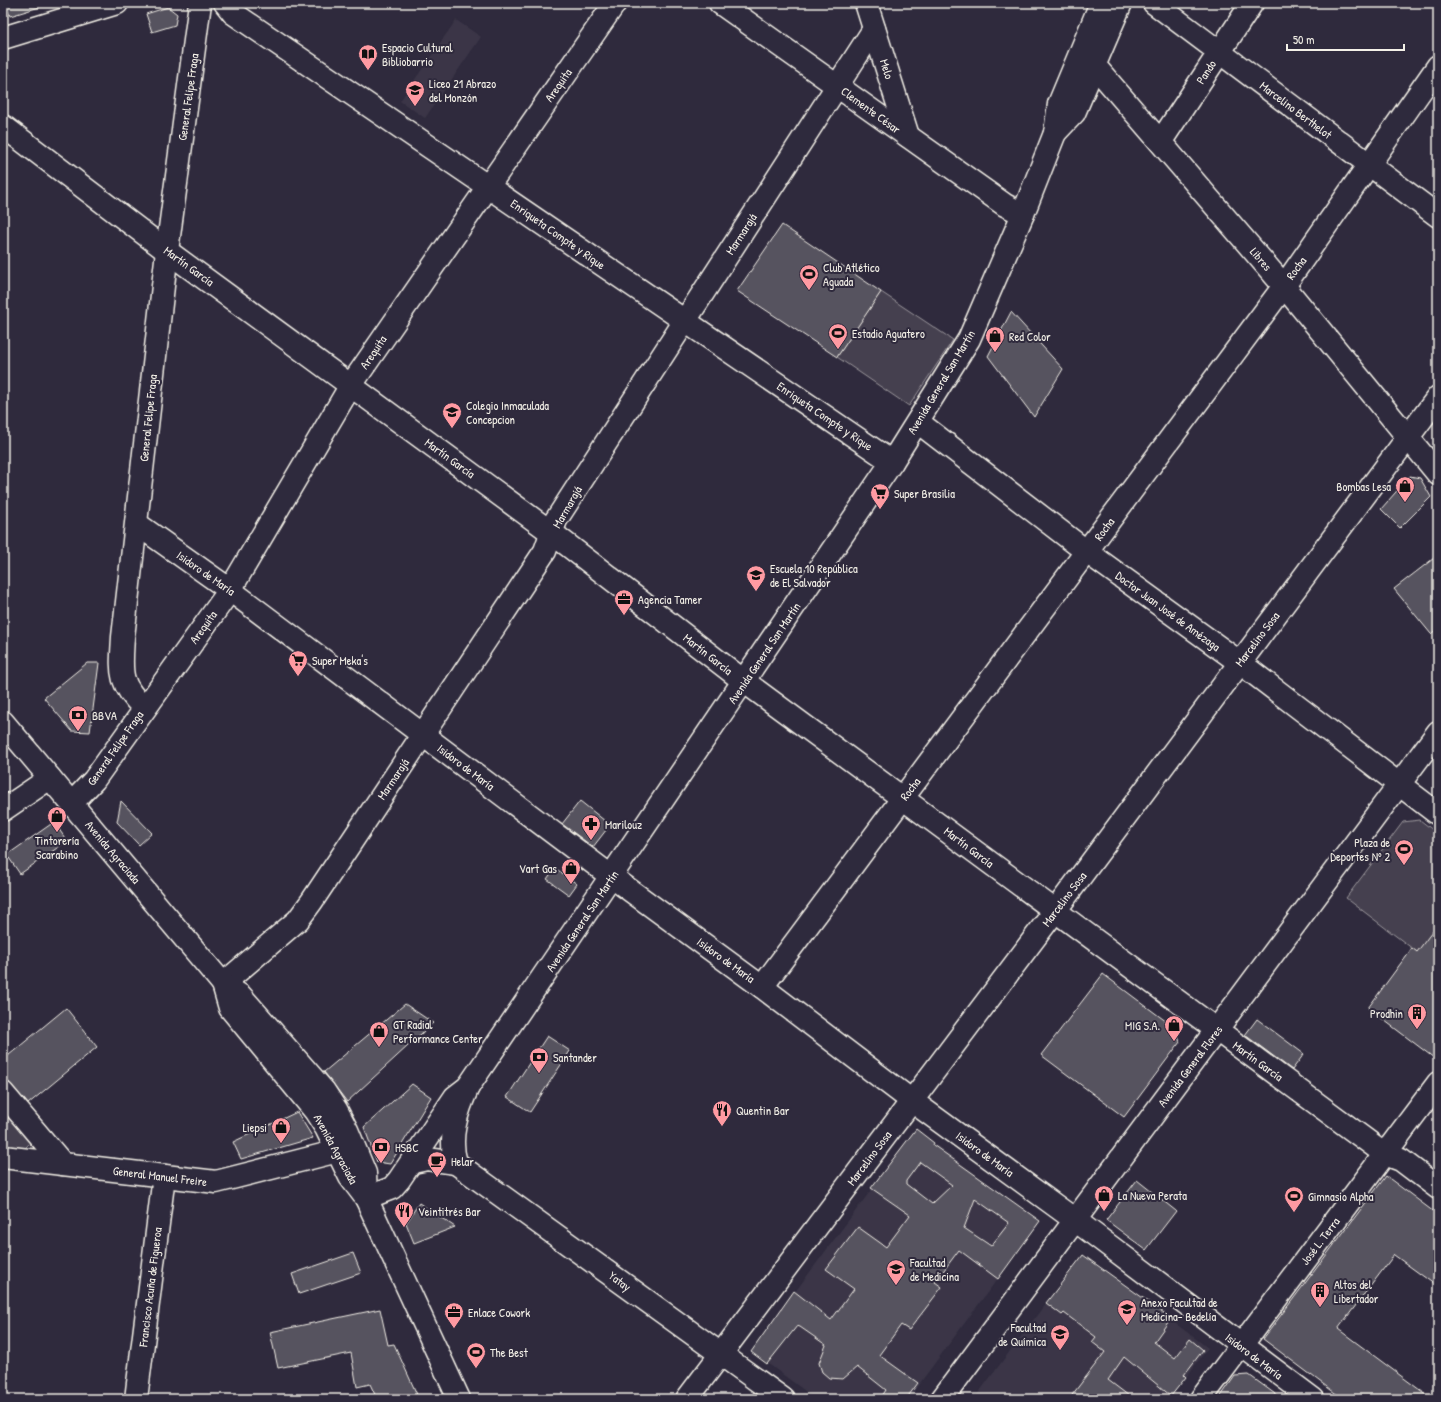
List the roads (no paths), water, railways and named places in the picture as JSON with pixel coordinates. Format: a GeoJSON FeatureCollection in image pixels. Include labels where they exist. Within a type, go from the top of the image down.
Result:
{"type":"FeatureCollection","features":[{"type":"Feature","properties":{"kind":"street"},"geometry":{"type":"LineString","coordinates":[[3,38],[117,3]]}},
{"type":"Feature","properties":{"kind":"street","name":"Arequita"},"geometry":{"type":"LineString","coordinates":[[144,708],[230,590],[351,385],[487,185],[615,3]]}},
{"type":"Feature","properties":{"kind":"street","name":"Clemente César"},"geometry":{"type":"LineString","coordinates":[[720,3],[1005,205],[1023,214]]}},
{"type":"Feature","properties":{"kind":"street","name":"Melo"},"geometry":{"type":"LineString","coordinates":[[866,3],[908,136]]}},
{"type":"Feature","properties":{"kind":"street","name":"Avenida General San Martín"},"geometry":{"type":"LineString","coordinates":[[1055,133],[1074,113],[1121,3]]}},
{"type":"Feature","properties":{"kind":"street","name":"Marcelino Berthelot"},"geometry":{"type":"LineString","coordinates":[[1154,3],[1438,216]]}},
{"type":"Feature","properties":{"kind":"street","name":"Pando"},"geometry":{"type":"LineString","coordinates":[[1160,141],[1252,3]]}},
{"type":"Feature","properties":{"kind":"street"},"geometry":{"type":"LineString","coordinates":[[199,12],[210,12],[229,8]]}},
{"type":"Feature","properties":{"kind":"street","name":"Enriqueta Compte y Rique"},"geometry":{"type":"LineString","coordinates":[[229,8],[892,462]]}},
{"type":"Feature","properties":{"kind":"street","name":"Avenida General San Martín"},"geometry":{"type":"LineString","coordinates":[[454,1154],[456,1116],[468,1088],[892,462],[969,339],[1023,214],[1055,133],[1059,104],[1096,8]]}},
{"type":"Feature","properties":{"kind":"street","name":"General Felipe Fraga"},"geometry":{"type":"LineString","coordinates":[[72,803],[94,780],[144,708],[131,695],[123,681],[121,666],[167,250],[199,12]]}},
{"type":"Feature","properties":{"kind":"street","name":"Marmarajá"},"geometry":{"type":"LineString","coordinates":[[223,984],[298,920],[545,551],[556,520],[874,29]]}},
{"type":"Feature","properties":{"kind":"street","name":"Libres"},"geometry":{"type":"LineString","coordinates":[[1094,65],[1284,286],[1438,474]]}},
{"type":"Feature","properties":{"kind":"street","name":"Rocha"},"geometry":{"type":"LineString","coordinates":[[762,987],[1284,286],[1438,66]]}},
{"type":"Feature","properties":{"kind":"street","name":"Martín García"},"geometry":{"type":"LineString","coordinates":[[3,126],[167,250],[552,533],[744,682],[904,798],[1216,1031],[1385,1154],[1401,1160],[1438,1188]]}},
{"type":"Feature","properties":{"kind":"street","name":"Marcelino Sosa"},"geometry":{"type":"LineString","coordinates":[[687,1399],[1055,911],[1239,662],[1408,439],[1438,397]]}},
{"type":"Feature","properties":{"kind":"street","name":"Doctor Juan José de Amézaga"},"geometry":{"type":"LineString","coordinates":[[918,422],[1087,552],[1239,662],[1438,814]]}},
{"type":"Feature","properties":{"kind":"street","name":"Isidoro de María"},"geometry":{"type":"LineString","coordinates":[[137,524],[230,590],[612,877],[762,987],[912,1101],[1075,1220],[1313,1399]]}},
{"type":"Feature","properties":{"kind":"street","name":"Avenida Agraciada"},"geometry":{"type":"LineString","coordinates":[[3,722],[223,984],[241,996],[324,1091],[347,1130],[365,1173],[366,1198]]}},
{"type":"Feature","properties":{"kind":"street","name":"Avenida General Flores"},"geometry":{"type":"LineString","coordinates":[[942,1399],[1438,732]]}},
{"type":"Feature","properties":{"kind":"street"},"geometry":{"type":"LineString","coordinates":[[3,810],[50,778]]}},
{"type":"Feature","properties":{"kind":"street","name":"Avenida Agraciada"},"geometry":{"type":"LineString","coordinates":[[223,984],[230,1008],[305,1097],[326,1128],[350,1177],[366,1198],[459,1399]]}},
{"type":"Feature","properties":{"kind":"street","name":"José L. Terra"},"geometry":{"type":"LineString","coordinates":[[1201,1399],[1438,1083]]}},
{"type":"Feature","properties":{"kind":"street","name":"Avenida General San Martín"},"geometry":{"type":"LineString","coordinates":[[366,1198],[392,1188],[413,1162],[455,1097],[468,1088]]}},
{"type":"Feature","properties":{"kind":"street"},"geometry":{"type":"LineString","coordinates":[[3,1092],[63,1164]]}},
{"type":"Feature","properties":{"kind":"street","name":"General Manuel Freire"},"geometry":{"type":"LineString","coordinates":[[3,1157],[216,1182],[338,1150]]}},
{"type":"Feature","properties":{"kind":"street","name":"Yatay"},"geometry":{"type":"LineString","coordinates":[[413,1162],[454,1154],[783,1399]]}},
{"type":"Feature","properties":{"kind":"street","name":"Francisco Acuña de Figueroa"},"geometry":{"type":"LineString","coordinates":[[136,1399],[164,1176]]}},
{"type":"Feature","properties":{"kind":"place","name":"Espacio Cultural Bibliobarrio"},"geometry":{"type":"Point","coordinates":[368,71]}},
{"type":"Feature","properties":{"kind":"place","name":"Liceo 21 Abrazo del Monzón"},"geometry":{"type":"Point","coordinates":[415,107]}},
{"type":"Feature","properties":{"kind":"place","name":"Club Atlético Aguada"},"geometry":{"type":"Point","coordinates":[809,291]}},
{"type":"Feature","properties":{"kind":"place","name":"Estadio Aguatero"},"geometry":{"type":"Point","coordinates":[838,350]}},
{"type":"Feature","properties":{"kind":"place","name":"Red Color"},"geometry":{"type":"Point","coordinates":[995,353]}},
{"type":"Feature","properties":{"kind":"place","name":"Colegio Inmaculada Concepcion"},"geometry":{"type":"Point","coordinates":[452,429]}},
{"type":"Feature","properties":{"kind":"place","name":"Bombas Lesa"},"geometry":{"type":"Point","coordinates":[1405,503]}},
{"type":"Feature","properties":{"kind":"place","name":"Super Brasilia"},"geometry":{"type":"Point","coordinates":[880,510]}},
{"type":"Feature","properties":{"kind":"place","name":"Escuela 10 República de El Salvador"},"geometry":{"type":"Point","coordinates":[756,592]}},
{"type":"Feature","properties":{"kind":"place","name":"Agencia Tamer"},"geometry":{"type":"Point","coordinates":[624,616]}},
{"type":"Feature","properties":{"kind":"place","name":"Super Meka's"},"geometry":{"type":"Point","coordinates":[298,677]}},
{"type":"Feature","properties":{"kind":"place","name":"BBVA"},"geometry":{"type":"Point","coordinates":[78,732]}},
{"type":"Feature","properties":{"kind":"place","name":"Tintorería Scarabino"},"geometry":{"type":"Point","coordinates":[57,833]}},
{"type":"Feature","properties":{"kind":"place","name":"Marilouz"},"geometry":{"type":"Point","coordinates":[591,841]}},
{"type":"Feature","properties":{"kind":"place","name":"Plaza de Deportes Nº 2"},"geometry":{"type":"Point","coordinates":[1404,866]}},
{"type":"Feature","properties":{"kind":"place","name":"Vart Gas"},"geometry":{"type":"Point","coordinates":[571,885]}},
{"type":"Feature","properties":{"kind":"place","name":"Prodhin"},"geometry":{"type":"Point","coordinates":[1417,1030]}},
{"type":"Feature","properties":{"kind":"place","name":"MIG S.A."},"geometry":{"type":"Point","coordinates":[1174,1042]}},
{"type":"Feature","properties":{"kind":"place","name":"GT Radial Performance Center"},"geometry":{"type":"Point","coordinates":[379,1048]}},
{"type":"Feature","properties":{"kind":"place","name":"Santander"},"geometry":{"type":"Point","coordinates":[539,1074]}},
{"type":"Feature","properties":{"kind":"place","name":"Quentin Bar"},"geometry":{"type":"Point","coordinates":[722,1127]}},
{"type":"Feature","properties":{"kind":"place","name":"Liepsi"},"geometry":{"type":"Point","coordinates":[281,1144]}},
{"type":"Feature","properties":{"kind":"place","name":"HSBC"},"geometry":{"type":"Point","coordinates":[381,1164]}},
{"type":"Feature","properties":{"kind":"place","name":"Helar"},"geometry":{"type":"Point","coordinates":[437,1178]}},
{"type":"Feature","properties":{"kind":"place","name":"La Nueva Perata"},"geometry":{"type":"Point","coordinates":[1104,1212]}},
{"type":"Feature","properties":{"kind":"place","name":"Gimnasio Alpha"},"geometry":{"type":"Point","coordinates":[1294,1213]}},
{"type":"Feature","properties":{"kind":"place","name":"Veintitrés Bar"},"geometry":{"type":"Point","coordinates":[404,1228]}},
{"type":"Feature","properties":{"kind":"place","name":"Facultad de Medicina"},"geometry":{"type":"Point","coordinates":[896,1286]}},
{"type":"Feature","properties":{"kind":"place","name":"Altos del Libertador"},"geometry":{"type":"Point","coordinates":[1320,1308]}},
{"type":"Feature","properties":{"kind":"place","name":"Anexo Facultad de Medicina- Bedelía"},"geometry":{"type":"Point","coordinates":[1127,1326]}},
{"type":"Feature","properties":{"kind":"place","name":"Enlace Cowork"},"geometry":{"type":"Point","coordinates":[454,1329]}},
{"type":"Feature","properties":{"kind":"place","name":"Facultad de Química"},"geometry":{"type":"Point","coordinates":[1060,1351]}},
{"type":"Feature","properties":{"kind":"place","name":"The Best"},"geometry":{"type":"Point","coordinates":[476,1369]}}]}
